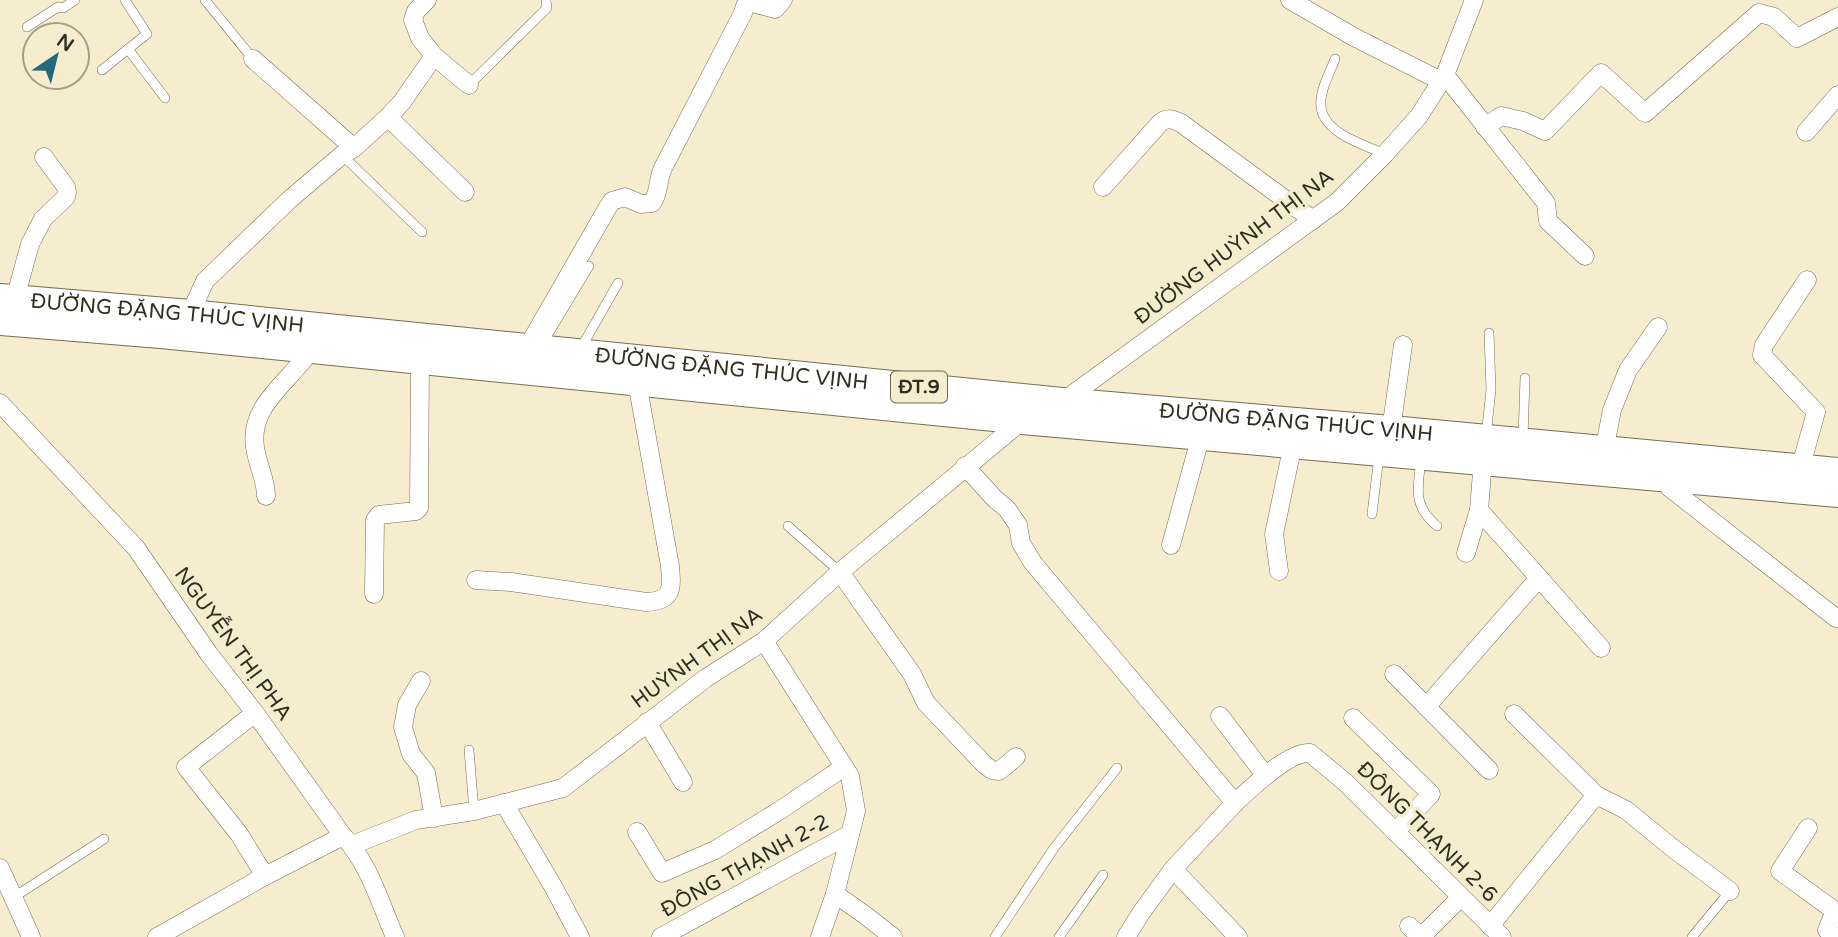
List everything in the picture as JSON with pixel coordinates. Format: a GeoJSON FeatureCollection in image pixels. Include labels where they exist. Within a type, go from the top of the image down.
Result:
{"type":"FeatureCollection","features":[{"type":"Feature","properties":{"kind":"main road","name":"ĐƯỜNG ĐẶNG THÚC VỊNH"},"geometry":{"type":"LineString","coordinates":[[5,306],[190,314],[1062,401],[1484,450],[1670,478],[1838,493]]}},
{"type":"Feature","properties":{"kind":"main road","name":"ĐƯỜNG ĐẶNG THÚC VỊNH"},"geometry":{"type":"LineString","coordinates":[[5,306],[161,334],[1023,420],[1293,444],[1385,440],[1422,455],[1484,450],[1522,443],[1838,472]]}},
{"type":"Feature","properties":{"kind":"street"},"geometry":{"type":"LineString","coordinates":[[428,0],[416,11],[413,20],[420,38],[435,56],[469,85]]}},
{"type":"Feature","properties":{"kind":"street"},"geometry":{"type":"LineString","coordinates":[[533,348],[612,201],[625,197],[647,205],[655,199],[660,187],[660,174],[745,6],[749,2],[775,9],[783,0]]}},
{"type":"Feature","properties":{"kind":"street"},"geometry":{"type":"LineString","coordinates":[[1290,0],[1354,37],[1443,78],[1546,204],[1548,221],[1586,256]]}},
{"type":"Feature","properties":{"kind":"street","name":"ĐƯỜNG HUỲNH THỊ NA"},"geometry":{"type":"LineString","coordinates":[[1062,401],[1337,202],[1419,116],[1443,78],[1474,0]]}},
{"type":"Feature","properties":{"kind":"street"},"geometry":{"type":"LineString","coordinates":[[1485,127],[1501,116],[1523,121],[1545,131],[1601,73],[1645,113],[1759,13],[1774,17],[1797,38],[1838,18]]}},
{"type":"Feature","properties":{"kind":"street"},"geometry":{"type":"LineString","coordinates":[[190,314],[205,281],[289,200],[388,117],[435,56]]}},
{"type":"Feature","properties":{"kind":"street"},"geometry":{"type":"LineString","coordinates":[[253,59],[348,152]]}},
{"type":"Feature","properties":{"kind":"street"},"geometry":{"type":"LineString","coordinates":[[1806,132],[1838,95]]}},
{"type":"Feature","properties":{"kind":"street"},"geometry":{"type":"LineString","coordinates":[[388,117],[465,192]]}},
{"type":"Feature","properties":{"kind":"street"},"geometry":{"type":"LineString","coordinates":[[1103,187],[1160,123],[1165,119],[1173,119],[1313,220]]}},
{"type":"Feature","properties":{"kind":"street"},"geometry":{"type":"LineString","coordinates":[[5,306],[43,219],[66,197],[66,187],[44,157]]}},
{"type":"Feature","properties":{"kind":"street"},"geometry":{"type":"LineString","coordinates":[[1800,469],[1816,412],[1762,355],[1764,345],[1807,280]]}},
{"type":"Feature","properties":{"kind":"street"},"geometry":{"type":"LineString","coordinates":[[1604,451],[1612,410],[1628,370],[1658,327]]}},
{"type":"Feature","properties":{"kind":"street"},"geometry":{"type":"LineString","coordinates":[[1385,440],[1403,345]]}},
{"type":"Feature","properties":{"kind":"street"},"geometry":{"type":"LineString","coordinates":[[267,496],[254,447],[255,426],[264,405],[304,359],[304,349]]}},
{"type":"Feature","properties":{"kind":"street"},"geometry":{"type":"LineString","coordinates":[[374,594],[375,520],[379,516],[416,511],[419,508],[420,360]]}},
{"type":"Feature","properties":{"kind":"street"},"geometry":{"type":"LineString","coordinates":[[476,580],[511,582],[646,602],[660,601],[668,595],[671,586],[670,566],[637,382]]}},
{"type":"Feature","properties":{"kind":"street","name":"NGUYỄN THỊ PHA"},"geometry":{"type":"LineString","coordinates":[[0,403],[136,548],[209,654],[255,713],[364,865],[395,937]]}},
{"type":"Feature","properties":{"kind":"street","name":"HUỲNH THỊ NA"},"geometry":{"type":"LineString","coordinates":[[157,937],[265,876],[347,840],[416,820],[474,811],[563,788],[706,678],[764,641],[840,572],[1023,420]]}},
{"type":"Feature","properties":{"kind":"street"},"geometry":{"type":"LineString","coordinates":[[1171,545],[1201,435]]}},
{"type":"Feature","properties":{"kind":"street"},"geometry":{"type":"LineString","coordinates":[[1279,571],[1275,534],[1293,444]]}},
{"type":"Feature","properties":{"kind":"street"},"geometry":{"type":"LineString","coordinates":[[1466,553],[1479,510],[1484,450]]}},
{"type":"Feature","properties":{"kind":"street"},"geometry":{"type":"LineString","coordinates":[[965,466],[1007,509],[1018,525],[1021,543],[1033,563],[1235,803]]}},
{"type":"Feature","properties":{"kind":"street"},"geometry":{"type":"LineString","coordinates":[[1670,478],[1670,488],[1836,618]]}},
{"type":"Feature","properties":{"kind":"street"},"geometry":{"type":"LineString","coordinates":[[1479,510],[1601,648]]}},
{"type":"Feature","properties":{"kind":"street"},"geometry":{"type":"LineString","coordinates":[[840,572],[912,674],[926,703],[952,731],[992,770],[999,771],[1016,757]]}},
{"type":"Feature","properties":{"kind":"street"},"geometry":{"type":"LineString","coordinates":[[1427,706],[1539,578]]}},
{"type":"Feature","properties":{"kind":"street"},"geometry":{"type":"LineString","coordinates":[[764,641],[850,776],[856,811],[835,894],[820,937]]}},
{"type":"Feature","properties":{"kind":"street"},"geometry":{"type":"LineString","coordinates":[[1394,674],[1489,770]]}},
{"type":"Feature","properties":{"kind":"street"},"geometry":{"type":"LineString","coordinates":[[421,681],[407,705],[403,727],[411,754],[426,773],[434,818]]}},
{"type":"Feature","properties":{"kind":"street"},"geometry":{"type":"LineString","coordinates":[[255,713],[186,767],[239,834],[265,876]]}},
{"type":"Feature","properties":{"kind":"street"},"geometry":{"type":"LineString","coordinates":[[1514,714],[1596,795],[1626,810],[1730,891]]}},
{"type":"Feature","properties":{"kind":"street"},"geometry":{"type":"LineString","coordinates":[[1126,937],[1173,869],[1265,775],[1220,716]]}},
{"type":"Feature","properties":{"kind":"street"},"geometry":{"type":"LineString","coordinates":[[1353,718],[1431,794],[1395,832]]}},
{"type":"Feature","properties":{"kind":"street"},"geometry":{"type":"LineString","coordinates":[[647,722],[683,782]]}},
{"type":"Feature","properties":{"kind":"street","name":"ĐÔNG THẠNH 2-6"},"geometry":{"type":"LineString","coordinates":[[1265,775],[1304,752],[1310,753],[1395,832],[1495,933]]}},
{"type":"Feature","properties":{"kind":"street"},"geometry":{"type":"LineString","coordinates":[[637,832],[662,873],[715,850],[844,767]]}},
{"type":"Feature","properties":{"kind":"street"},"geometry":{"type":"LineString","coordinates":[[1495,933],[1596,795]]}},
{"type":"Feature","properties":{"kind":"street"},"geometry":{"type":"LineString","coordinates":[[504,803],[580,937]]}},
{"type":"Feature","properties":{"kind":"street"},"geometry":{"type":"LineString","coordinates":[[1808,828],[1780,871],[1835,911],[1827,930],[1835,937]]}},
{"type":"Feature","properties":{"kind":"street","name":"ĐÔNG THẠNH 2-2"},"geometry":{"type":"LineString","coordinates":[[661,937],[850,834]]}},
{"type":"Feature","properties":{"kind":"street"},"geometry":{"type":"LineString","coordinates":[[0,868],[31,937]]}},
{"type":"Feature","properties":{"kind":"street"},"geometry":{"type":"LineString","coordinates":[[1173,869],[1238,937]]}},
{"type":"Feature","properties":{"kind":"street"},"geometry":{"type":"LineString","coordinates":[[835,894],[893,937]]}},
{"type":"Feature","properties":{"kind":"street"},"geometry":{"type":"LineString","coordinates":[[1409,926],[1422,937],[1461,897]]}},
{"type":"Feature","properties":{"kind":"lane"},"geometry":{"type":"LineString","coordinates":[[36,21],[75,0]]}},
{"type":"Feature","properties":{"kind":"lane"},"geometry":{"type":"LineString","coordinates":[[102,70],[147,34],[125,0]]}},
{"type":"Feature","properties":{"kind":"lane"},"geometry":{"type":"LineString","coordinates":[[205,0],[253,59]]}},
{"type":"Feature","properties":{"kind":"lane"},"geometry":{"type":"LineString","coordinates":[[469,85],[547,8],[546,0]]}},
{"type":"Feature","properties":{"kind":"lane"},"geometry":{"type":"LineString","coordinates":[[128,49],[165,98]]}},
{"type":"Feature","properties":{"kind":"lane"},"geometry":{"type":"LineString","coordinates":[[1335,59],[1323,90],[1321,105],[1324,117],[1338,133],[1385,154]]}},
{"type":"Feature","properties":{"kind":"lane"},"geometry":{"type":"LineString","coordinates":[[348,152],[422,232]]}},
{"type":"Feature","properties":{"kind":"lane"},"geometry":{"type":"LineString","coordinates":[[533,348],[589,267]]}},
{"type":"Feature","properties":{"kind":"lane"},"geometry":{"type":"LineString","coordinates":[[578,353],[618,282]]}},
{"type":"Feature","properties":{"kind":"lane"},"geometry":{"type":"LineString","coordinates":[[1484,450],[1491,390],[1489,333]]}},
{"type":"Feature","properties":{"kind":"lane"},"geometry":{"type":"LineString","coordinates":[[1522,443],[1525,377]]}},
{"type":"Feature","properties":{"kind":"lane"},"geometry":{"type":"LineString","coordinates":[[1372,514],[1385,440]]}},
{"type":"Feature","properties":{"kind":"lane"},"geometry":{"type":"LineString","coordinates":[[1422,455],[1417,499],[1437,526]]}},
{"type":"Feature","properties":{"kind":"lane"},"geometry":{"type":"LineString","coordinates":[[788,526],[840,572]]}},
{"type":"Feature","properties":{"kind":"lane"},"geometry":{"type":"LineString","coordinates":[[469,750],[474,811]]}},
{"type":"Feature","properties":{"kind":"lane"},"geometry":{"type":"LineString","coordinates":[[995,937],[1054,848],[1117,768]]}},
{"type":"Feature","properties":{"kind":"lane"},"geometry":{"type":"LineString","coordinates":[[14,897],[104,839]]}},
{"type":"Feature","properties":{"kind":"lane"},"geometry":{"type":"LineString","coordinates":[[1059,937],[1103,875]]}},
{"type":"Feature","properties":{"kind":"lane"},"geometry":{"type":"LineString","coordinates":[[1692,937],[1730,891]]}}]}
